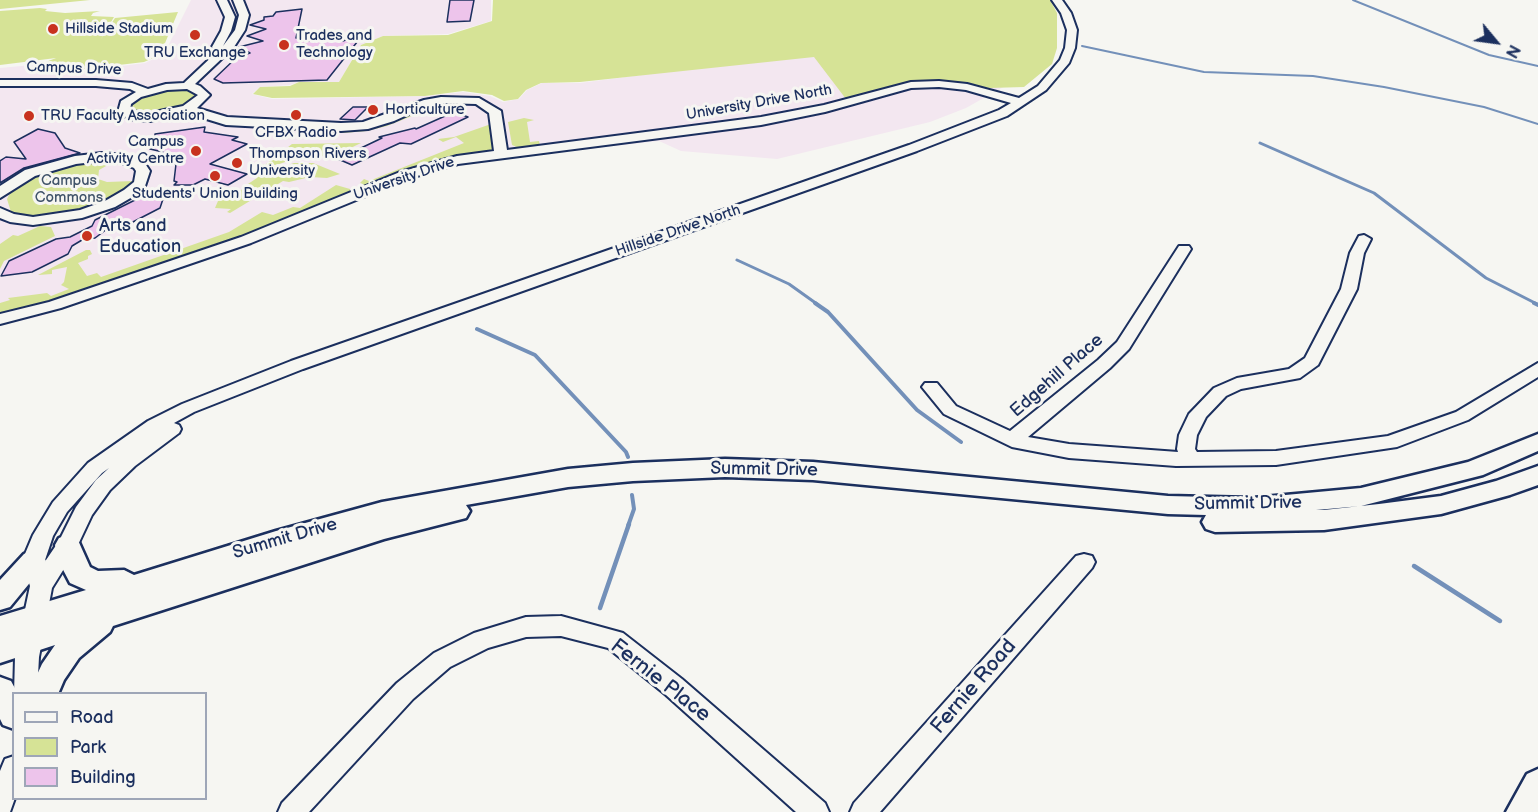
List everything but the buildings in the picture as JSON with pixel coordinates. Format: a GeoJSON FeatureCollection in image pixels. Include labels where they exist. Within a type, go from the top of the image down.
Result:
{"type":"FeatureCollection","features":[{"type":"Feature","properties":{"kind":"main road","name":"Summit Drive"},"geometry":{"type":"LineString","coordinates":[[0,651],[32,630],[155,578],[382,511],[568,478],[633,472],[725,468],[813,471],[1126,502],[1253,507],[1361,497],[1474,469],[1538,442]]}},
{"type":"Feature","properties":{"kind":"main road","name":"Summit Drive"},"geometry":{"type":"LineString","coordinates":[[0,628],[32,630],[124,611],[396,526],[476,507],[568,492],[632,486],[724,482],[812,484],[905,492],[1115,516],[1262,523],[1335,519],[1441,505],[1501,489],[1538,475]]}},
{"type":"Feature","properties":{"kind":"main road"},"geometry":{"type":"LineString","coordinates":[[68,545],[77,572],[90,580],[102,582],[155,578]]}},
{"type":"Feature","properties":{"kind":"main road"},"geometry":{"type":"LineString","coordinates":[[0,599],[33,561]]}},
{"type":"Feature","properties":{"kind":"main road"},"geometry":{"type":"LineString","coordinates":[[43,692],[52,673],[69,649],[93,628],[124,611]]}},
{"type":"Feature","properties":{"kind":"main road"},"geometry":{"type":"LineString","coordinates":[[0,690],[12,711]]}},
{"type":"Feature","properties":{"kind":"main road"},"geometry":{"type":"LineString","coordinates":[[1523,812],[1538,785]]}},
{"type":"Feature","properties":{"kind":"street"},"geometry":{"type":"LineString","coordinates":[[181,86],[217,47],[226,31],[230,17],[222,0]]}},
{"type":"Feature","properties":{"kind":"street"},"geometry":{"type":"LineString","coordinates":[[181,86],[230,45],[240,30],[244,15],[238,0]]}},
{"type":"Feature","properties":{"kind":"street","name":"Hillside Drive North"},"geometry":{"type":"LineString","coordinates":[[33,561],[51,521],[71,494],[96,468],[155,425],[188,408],[297,364],[664,236],[993,117],[1025,101],[1046,85],[1065,61],[1071,42],[1071,24],[1057,0]]}},
{"type":"Feature","properties":{"kind":"street","name":"Campus Drive"},"geometry":{"type":"LineString","coordinates":[[0,83],[96,83],[132,86],[146,92]]}},
{"type":"Feature","properties":{"kind":"street","name":"University Drive North"},"geometry":{"type":"LineString","coordinates":[[501,154],[752,122],[825,108],[896,88],[919,85],[967,87],[1017,101]]}},
{"type":"Feature","properties":{"kind":"street"},"geometry":{"type":"LineString","coordinates":[[993,117],[1046,85]]}},
{"type":"Feature","properties":{"kind":"street"},"geometry":{"type":"LineString","coordinates":[[181,86],[201,91],[204,95],[196,104],[187,109],[150,117],[138,117],[124,112],[125,103],[146,92],[181,86]]}},
{"type":"Feature","properties":{"kind":"street"},"geometry":{"type":"LineString","coordinates":[[187,109],[226,121],[341,127],[364,126],[390,118],[424,103],[441,100],[479,101],[495,111],[501,154]]}},
{"type":"Feature","properties":{"kind":"street","name":"University Drive"},"geometry":{"type":"LineString","coordinates":[[0,319],[55,305],[246,240],[434,166],[501,154]]}},
{"type":"Feature","properties":{"kind":"street"},"geometry":{"type":"LineString","coordinates":[[0,194],[9,185],[30,173],[84,158],[124,159],[139,165],[143,171],[140,183],[129,193],[110,204],[82,214],[33,221],[10,218],[0,212]]}},
{"type":"Feature","properties":{"kind":"street"},"geometry":{"type":"LineString","coordinates":[[1192,459],[1186,448],[1188,435],[1198,414],[1220,392],[1237,384],[1294,374],[1312,361],[1349,289],[1357,254],[1364,239]]}},
{"type":"Feature","properties":{"kind":"street","name":"Edgehill Place"},"geometry":{"type":"LineString","coordinates":[[1012,440],[1104,364],[1123,345],[1184,249]]}},
{"type":"Feature","properties":{"kind":"street"},"geometry":{"type":"LineString","coordinates":[[931,387],[950,410],[1012,440],[1070,451],[1192,459],[1275,458],[1390,442],[1462,416],[1538,369]]}},
{"type":"Feature","properties":{"kind":"street","name":"Hillside Drive North"},"geometry":{"type":"LineString","coordinates":[[25,692],[32,630],[41,586],[68,545],[83,512],[115,473],[142,449],[188,420],[214,398]]}},
{"type":"Feature","properties":{"kind":"street"},"geometry":{"type":"LineString","coordinates":[[33,561],[41,586]]}},
{"type":"Feature","properties":{"kind":"street","name":"Fernie Road"},"geometry":{"type":"LineString","coordinates":[[863,812],[1084,562]]}},
{"type":"Feature","properties":{"kind":"street","name":"Fernie Place"},"geometry":{"type":"LineString","coordinates":[[291,812],[405,691],[442,660],[482,640],[526,627],[561,626],[615,640],[674,687],[816,812]]}},
{"type":"Feature","properties":{"kind":"street"},"geometry":{"type":"LineString","coordinates":[[0,804],[12,773]]}},
{"type":"Feature","properties":{"kind":"shaded area","name":"Thompson Rivers University"},"geometry":{"type":"Polygon","coordinates":[[[191,0],[491,0],[491,21],[448,34],[383,36],[361,45],[339,82],[299,82],[290,85],[260,87],[252,94],[272,99],[425,96],[463,92],[490,96],[503,102],[519,99],[527,90],[542,83],[580,83],[816,52],[1014,81],[966,108],[930,122],[777,159],[681,151],[659,141],[524,156],[445,168],[415,177],[252,245],[38,317],[0,325],[0,68],[32,65],[66,73],[145,63],[164,54],[191,0]]]}},
{"type":"Feature","properties":{"kind":"green space"},"geometry":{"type":"Polygon","coordinates":[[[0,0],[90,0],[0,9],[0,0]]]}},
{"type":"Feature","properties":{"kind":"green space"},"geometry":{"type":"Polygon","coordinates":[[[493,0],[1050,0],[1057,13],[1057,48],[1052,64],[1024,87],[989,88],[958,82],[903,83],[846,99],[814,57],[580,82],[541,83],[526,90],[518,99],[504,101],[492,95],[463,91],[425,96],[272,98],[253,94],[260,87],[290,86],[299,82],[339,82],[361,45],[383,36],[448,35],[492,21],[493,0]]]}},
{"type":"Feature","properties":{"kind":"green space"},"geometry":{"type":"Polygon","coordinates":[[[47,9],[45,11],[65,13],[100,11],[91,16],[114,17],[101,39],[115,18],[178,12],[160,55],[144,62],[68,71],[38,65],[56,58],[0,65],[0,11],[47,9]]]}},
{"type":"Feature","properties":{"kind":"green space"},"geometry":{"type":"Polygon","coordinates":[[[183,89],[195,94],[188,105],[149,114],[134,112],[131,109],[132,105],[143,96],[163,90],[183,89]]]}},
{"type":"Feature","properties":{"kind":"green space"},"geometry":{"type":"Polygon","coordinates":[[[439,103],[449,104],[367,131],[343,133],[288,130],[291,128],[333,130],[410,114],[439,103]]]}},
{"type":"Feature","properties":{"kind":"green space"},"geometry":{"type":"Polygon","coordinates":[[[524,118],[534,120],[527,122],[530,142],[539,141],[540,146],[519,148],[512,145],[508,122],[524,118]]]}},
{"type":"Feature","properties":{"kind":"green space"},"geometry":{"type":"Polygon","coordinates":[[[491,124],[494,147],[492,150],[428,164],[372,185],[365,186],[360,183],[364,179],[369,181],[464,143],[456,137],[443,142],[438,139],[454,137],[491,124]]]}},
{"type":"Feature","properties":{"kind":"green space"},"geometry":{"type":"Polygon","coordinates":[[[361,143],[338,154],[288,161],[259,171],[254,171],[252,168],[255,164],[266,164],[292,144],[361,143]]]}},
{"type":"Feature","properties":{"kind":"green space","name":"Campus Commons"},"geometry":{"type":"Polygon","coordinates":[[[92,160],[115,161],[99,170],[98,179],[107,182],[133,181],[123,193],[103,205],[73,214],[35,217],[11,212],[7,199],[11,191],[26,179],[48,170],[92,160]]]}},
{"type":"Feature","properties":{"kind":"green space"},"geometry":{"type":"Polygon","coordinates":[[[294,163],[313,163],[340,174],[327,178],[310,177],[289,182],[283,181],[230,213],[227,212],[231,209],[215,208],[218,201],[247,187],[245,186],[258,175],[294,163]]]}},
{"type":"Feature","properties":{"kind":"green space"},"geometry":{"type":"Polygon","coordinates":[[[336,185],[350,189],[351,193],[252,235],[60,299],[0,314],[0,303],[10,300],[8,298],[47,293],[51,296],[69,289],[61,285],[64,282],[67,267],[52,270],[52,274],[38,275],[86,250],[90,250],[92,254],[88,256],[88,259],[78,263],[87,276],[97,273],[101,277],[229,232],[262,212],[273,215],[293,207],[300,208],[336,185]]]}},
{"type":"Feature","properties":{"kind":"green space"},"geometry":{"type":"Polygon","coordinates":[[[40,226],[51,227],[55,236],[4,261],[0,269],[0,244],[13,235],[18,236],[40,226]]]}},
{"type":"Feature","properties":{"kind":"waterway"},"geometry":{"type":"LineString","coordinates":[[1353,0],[1489,55],[1538,66]]}},
{"type":"Feature","properties":{"kind":"waterway"},"geometry":{"type":"LineString","coordinates":[[1082,46],[1204,72],[1313,76],[1384,87],[1484,107],[1538,124]]}},
{"type":"Feature","properties":{"kind":"waterway"},"geometry":{"type":"LineString","coordinates":[[1260,143],[1374,193],[1486,278],[1537,304]]}},
{"type":"Feature","properties":{"kind":"waterway"},"geometry":{"type":"LineString","coordinates":[[737,260],[789,284],[817,304]]}},
{"type":"Feature","properties":{"kind":"waterway"},"geometry":{"type":"LineString","coordinates":[[815,303],[828,312],[917,410],[961,442]]}},
{"type":"Feature","properties":{"kind":"waterway"},"geometry":{"type":"LineString","coordinates":[[1534,303],[1538,305]]}},
{"type":"Feature","properties":{"kind":"waterway"},"geometry":{"type":"LineString","coordinates":[[477,329],[535,355],[626,452],[628,457]]}},
{"type":"Feature","properties":{"kind":"waterway"},"geometry":{"type":"LineString","coordinates":[[628,526],[634,509],[632,495]]}},
{"type":"Feature","properties":{"kind":"waterway"},"geometry":{"type":"LineString","coordinates":[[600,608],[629,524]]}},
{"type":"Feature","properties":{"kind":"waterway"},"geometry":{"type":"LineString","coordinates":[[1414,566],[1500,621]]}},
{"type":"Feature","properties":{"kind":"place","name":"Hillside Stadium"},"geometry":{"type":"Point","coordinates":[53,29]}},
{"type":"Feature","properties":{"kind":"place","name":"TRU Exchange"},"geometry":{"type":"Point","coordinates":[195,35]}},
{"type":"Feature","properties":{"kind":"place","name":"Trades and Technology"},"geometry":{"type":"Point","coordinates":[284,45]}},
{"type":"Feature","properties":{"kind":"place","name":"Horticulture"},"geometry":{"type":"Point","coordinates":[373,110]}},
{"type":"Feature","properties":{"kind":"place","name":"CFBX Radio"},"geometry":{"type":"Point","coordinates":[296,115]}},
{"type":"Feature","properties":{"kind":"place","name":"TRU Faculty Association"},"geometry":{"type":"Point","coordinates":[29,116]}},
{"type":"Feature","properties":{"kind":"place","name":"Campus Activity Centre"},"geometry":{"type":"Point","coordinates":[196,151]}},
{"type":"Feature","properties":{"kind":"place","name":"Thompson Rivers University"},"geometry":{"type":"Point","coordinates":[237,163]}},
{"type":"Feature","properties":{"kind":"place","name":"Students' Union Building"},"geometry":{"type":"Point","coordinates":[215,176]}},
{"type":"Feature","properties":{"kind":"place","name":"Arts and Education"},"geometry":{"type":"Point","coordinates":[87,236]}}]}
